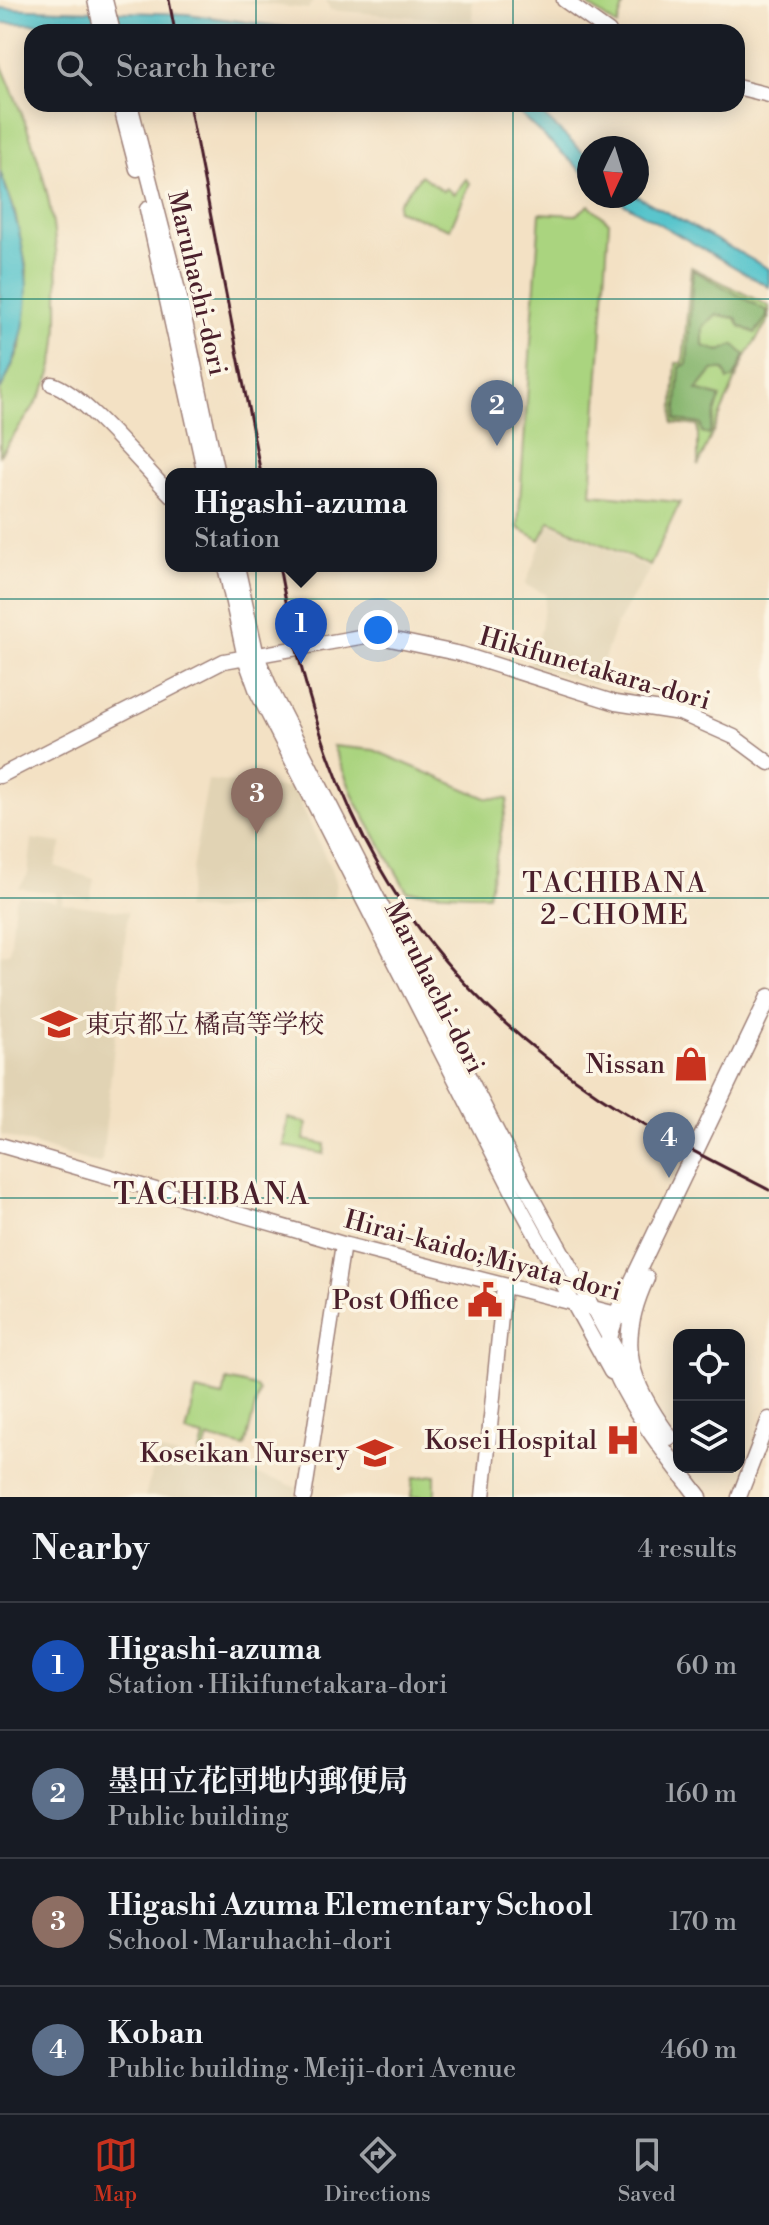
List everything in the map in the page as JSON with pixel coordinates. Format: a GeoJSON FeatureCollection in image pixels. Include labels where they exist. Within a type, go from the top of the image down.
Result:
{"type":"FeatureCollection","features":[{"type":"Feature","properties":{"kind":"main road"},"geometry":{"type":"LineString","coordinates":[[95,0],[100,24]]}},
{"type":"Feature","properties":{"kind":"main road"},"geometry":{"type":"LineString","coordinates":[[105,0],[111,24]]}},
{"type":"Feature","properties":{"kind":"main road"},"geometry":{"type":"LineString","coordinates":[[564,0],[598,24]]}},
{"type":"Feature","properties":{"kind":"main road"},"geometry":{"type":"LineString","coordinates":[[745,89],[769,95]]}},
{"type":"Feature","properties":{"kind":"main road","name":"Maruhachi-dori"},"geometry":{"type":"LineString","coordinates":[[122,112],[153,216],[216,468]]}},
{"type":"Feature","properties":{"kind":"main road","name":"Maruhachi-dori"},"geometry":{"type":"LineString","coordinates":[[132,112],[204,468]]}},
{"type":"Feature","properties":{"kind":"main road"},"geometry":{"type":"LineString","coordinates":[[52,384],[66,390],[90,411],[165,489]]}},
{"type":"Feature","properties":{"kind":"main road","name":"Maruhachi-dori"},"geometry":{"type":"LineString","coordinates":[[227,572],[251,657],[592,1309],[637,1388]]}},
{"type":"Feature","properties":{"kind":"main road","name":"Maruhachi-dori"},"geometry":{"type":"LineString","coordinates":[[238,572],[258,694],[572,1304],[639,1416]]}},
{"type":"Feature","properties":{"kind":"main road","name":"Hikifunetakara-dori"},"geometry":{"type":"LineString","coordinates":[[0,776],[224,661],[350,637],[391,637],[461,654],[610,701],[680,713],[734,737],[769,763]]}},
{"type":"Feature","properties":{"kind":"main road"},"geometry":{"type":"LineString","coordinates":[[673,1443],[637,1388],[624,1316],[769,997]]}},
{"type":"Feature","properties":{"kind":"main road"},"geometry":{"type":"LineString","coordinates":[[699,1497],[639,1416],[612,1360],[609,1340],[652,1264],[769,1020]]}},
{"type":"Feature","properties":{"kind":"main road","name":"Hirai-kaido;Miyata-dori"},"geometry":{"type":"LineString","coordinates":[[0,1145],[343,1244],[624,1316]]}},
{"type":"Feature","properties":{"kind":"main road"},"geometry":{"type":"LineString","coordinates":[[304,1497],[343,1244]]}},
{"type":"Feature","properties":{"kind":"main road"},"geometry":{"type":"LineString","coordinates":[[483,1497],[504,1286]]}},
{"type":"Feature","properties":{"kind":"main road"},"geometry":{"type":"LineString","coordinates":[[739,1497],[769,1419]]}},
{"type":"Feature","properties":{"kind":"main road"},"geometry":{"type":"LineString","coordinates":[[694,1473],[711,1497]]}},
{"type":"Feature","properties":{"kind":"shaded area"},"geometry":{"type":"Polygon","coordinates":[[[226,0],[314,0],[308,9],[226,0]]]}},
{"type":"Feature","properties":{"kind":"shaded area"},"geometry":{"type":"Polygon","coordinates":[[[326,0],[472,0],[473,22],[330,10],[326,0]]]}},
{"type":"Feature","properties":{"kind":"shaded area"},"geometry":{"type":"Polygon","coordinates":[[[549,523],[650,569],[615,627],[595,685],[530,664],[541,628],[546,594],[525,585],[549,523]]]}},
{"type":"Feature","properties":{"kind":"shaded area"},"geometry":{"type":"Polygon","coordinates":[[[208,780],[294,789],[336,880],[334,898],[215,911],[185,909],[208,780]]]}},
{"type":"Feature","properties":{"kind":"shaded area","name":"東京都立 橘高等学校"},"geometry":{"type":"Polygon","coordinates":[[[32,839],[62,843],[55,866],[94,879],[90,899],[63,894],[62,903],[128,912],[102,1161],[98,1164],[1,1135],[0,955],[10,952],[15,900],[19,895],[56,901],[55,893],[19,888],[28,874],[32,839]]]}},
{"type":"Feature","properties":{"kind":"shaded area"},"geometry":{"type":"Polygon","coordinates":[[[158,1451],[281,1481],[297,1488],[296,1497],[145,1497],[158,1451]]]}},
{"type":"Feature","properties":{"kind":"green space"},"geometry":{"type":"Polygon","coordinates":[[[588,0],[625,0],[618,24],[589,6],[588,0]]]}},
{"type":"Feature","properties":{"kind":"green space"},"geometry":{"type":"Polygon","coordinates":[[[0,62],[33,144],[48,198],[57,255],[58,310],[56,348],[47,383],[0,455],[0,391],[20,349],[27,270],[14,208],[0,171],[0,62]]]}},
{"type":"Feature","properties":{"kind":"green space"},"geometry":{"type":"Polygon","coordinates":[[[421,175],[443,191],[446,188],[454,194],[466,179],[470,183],[450,229],[397,210],[398,203],[421,175]]]}},
{"type":"Feature","properties":{"kind":"green space"},"geometry":{"type":"Polygon","coordinates":[[[585,208],[593,208],[609,222],[591,494],[680,502],[650,566],[550,521],[540,540],[518,528],[540,213],[576,215],[585,208]]]}},
{"type":"Feature","properties":{"kind":"green space"},"geometry":{"type":"Polygon","coordinates":[[[691,267],[769,306],[769,319],[745,358],[698,466],[698,426],[673,423],[676,363],[683,363],[691,267]]]}},
{"type":"Feature","properties":{"kind":"green space"},"geometry":{"type":"Polygon","coordinates":[[[693,270],[767,311],[767,317],[755,333],[740,326],[736,318],[716,315],[703,327],[703,346],[720,351],[734,345],[745,355],[734,378],[728,380],[724,370],[713,370],[697,390],[720,397],[709,435],[702,433],[701,424],[676,420],[680,367],[687,364],[693,270]]]}},
{"type":"Feature","properties":{"kind":"green space"},"geometry":{"type":"Polygon","coordinates":[[[333,746],[374,750],[486,798],[508,799],[488,895],[407,891],[355,800],[333,746]]]}},
{"type":"Feature","properties":{"kind":"green space"},"geometry":{"type":"Polygon","coordinates":[[[288,1118],[307,1123],[304,1140],[325,1144],[324,1154],[284,1146],[288,1118]]]}},
{"type":"Feature","properties":{"kind":"green space"},"geometry":{"type":"Polygon","coordinates":[[[227,1380],[256,1387],[259,1391],[245,1447],[208,1438],[203,1454],[200,1453],[204,1437],[186,1433],[196,1391],[223,1397],[227,1380]]]}},
{"type":"Feature","properties":{"kind":"green space"},"geometry":{"type":"Polygon","coordinates":[[[435,1475],[435,1497],[411,1497],[413,1478],[435,1475]]]}},
{"type":"Feature","properties":{"kind":"water"},"geometry":{"type":"Polygon","coordinates":[[[0,8],[186,14],[260,24],[62,24],[0,23],[0,8]]]}},
{"type":"Feature","properties":{"kind":"water"},"geometry":{"type":"Polygon","coordinates":[[[518,112],[540,112],[577,147],[577,167],[518,112]]]}},
{"type":"Feature","properties":{"kind":"water"},"geometry":{"type":"Polygon","coordinates":[[[0,171],[18,228],[27,282],[22,335],[0,391],[0,171]]]}},
{"type":"Feature","properties":{"kind":"water"},"geometry":{"type":"Polygon","coordinates":[[[649,203],[769,269],[769,287],[632,208],[649,208],[649,203]]]}},
{"type":"Feature","properties":{"kind":"railway"},"geometry":{"type":"LineString","coordinates":[[169,0],[174,24]]}},
{"type":"Feature","properties":{"kind":"railway"},"geometry":{"type":"LineString","coordinates":[[191,112],[260,468]]}},
{"type":"Feature","properties":{"kind":"railway"},"geometry":{"type":"LineString","coordinates":[[280,572],[297,650],[319,727],[346,800],[379,867],[420,930],[470,989],[529,1044],[619,1109],[769,1190]]}},
{"type":"Feature","properties":{"kind":"place","name":"墨田立花団地内郵便局"},"geometry":{"type":"Point","coordinates":[497,446]}},
{"type":"Feature","properties":{"kind":"place","name":"Higashi-azuma"},"geometry":{"type":"Point","coordinates":[301,664]}},
{"type":"Feature","properties":{"kind":"place","name":"Higashi Azuma Elementary School"},"geometry":{"type":"Point","coordinates":[257,834]}},
{"type":"Feature","properties":{"kind":"place","name":"東京都立 橘高等学校"},"geometry":{"type":"Point","coordinates":[59,1024]}},
{"type":"Feature","properties":{"kind":"place","name":"Nissan"},"geometry":{"type":"Point","coordinates":[691,1064]}},
{"type":"Feature","properties":{"kind":"place","name":"Koban"},"geometry":{"type":"Point","coordinates":[669,1178]}},
{"type":"Feature","properties":{"kind":"place","name":"Post Office"},"geometry":{"type":"Point","coordinates":[485,1300]}},
{"type":"Feature","properties":{"kind":"place","name":"Kosei Hospital"},"geometry":{"type":"Point","coordinates":[623,1440]}},
{"type":"Feature","properties":{"kind":"place","name":"Koseikan Nursery"},"geometry":{"type":"Point","coordinates":[375,1453]}},
{"type":"Feature","properties":{"kind":"district","name":"TACHIBANA 2-CHOME"},"geometry":{"type":"Point","coordinates":[615,898]}},
{"type":"Feature","properties":{"kind":"district","name":"TACHIBANA"},"geometry":{"type":"Point","coordinates":[212,1194]}}]}
